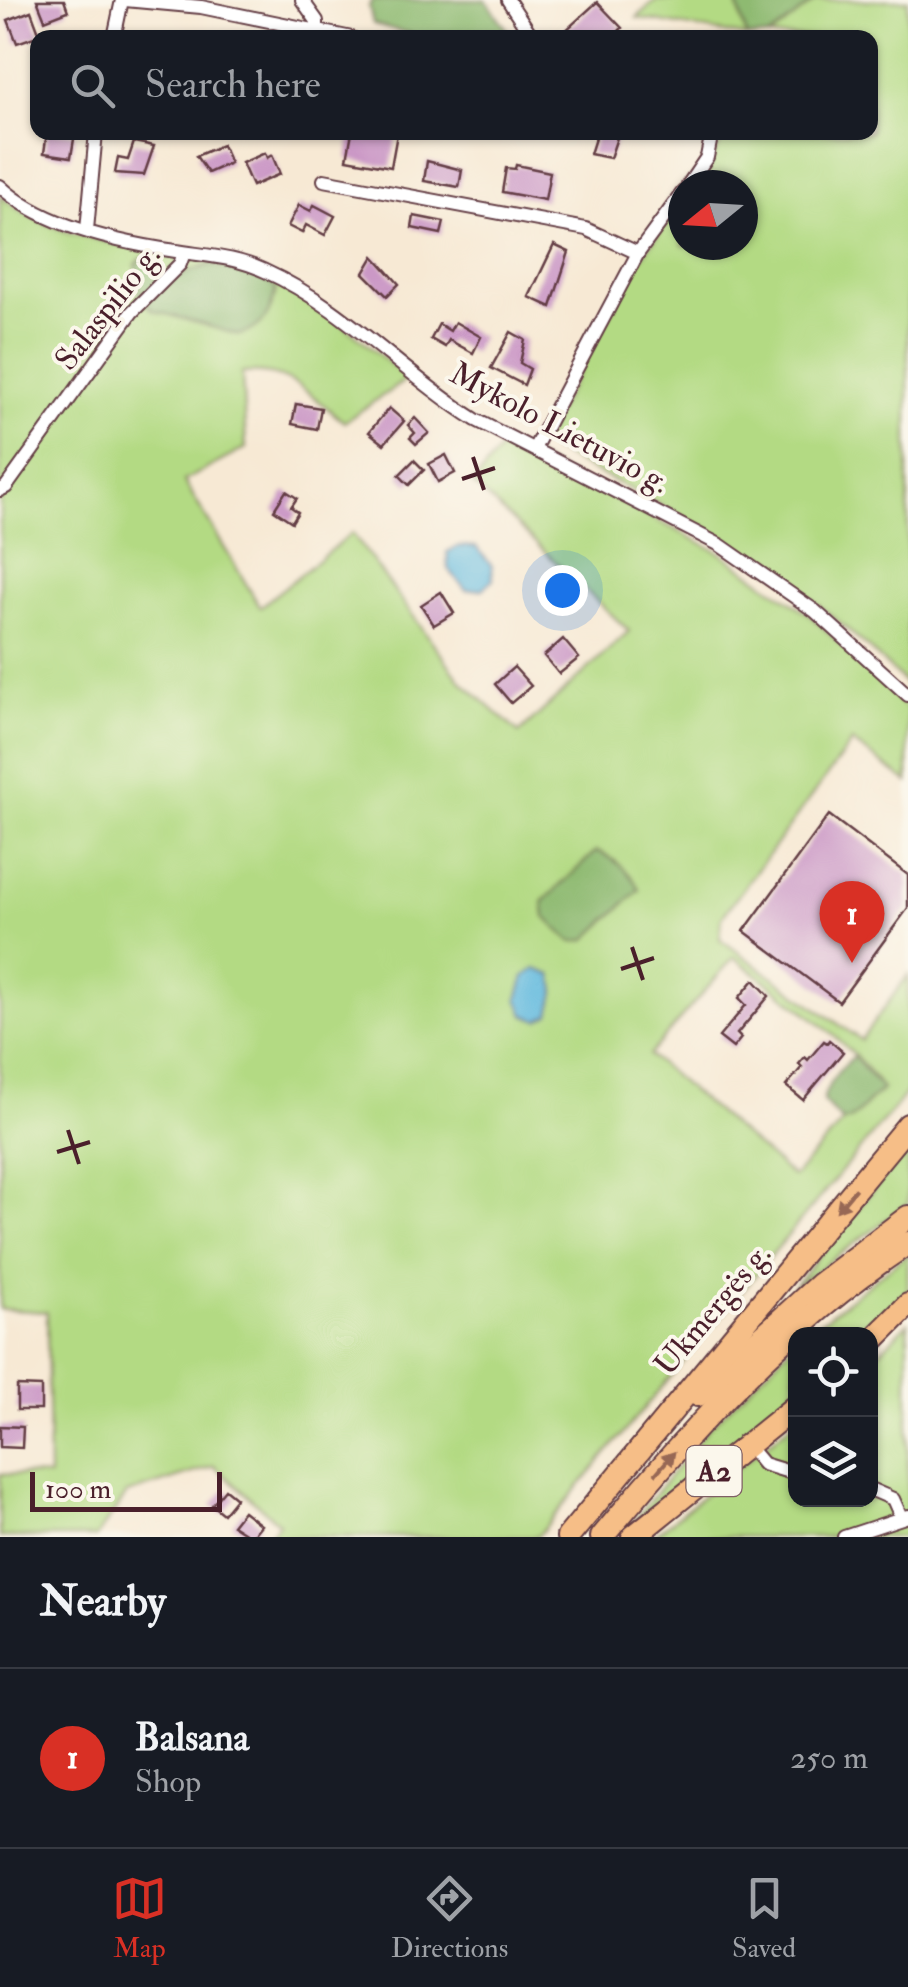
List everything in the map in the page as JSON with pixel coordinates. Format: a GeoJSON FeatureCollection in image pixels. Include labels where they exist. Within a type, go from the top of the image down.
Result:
{"type":"FeatureCollection","features":[{"type":"Feature","properties":{"kind":"highway","name":"Ukmergės g."},"geometry":{"type":"LineString","coordinates":[[568,1537],[908,1124]]}},
{"type":"Feature","properties":{"kind":"highway"},"geometry":{"type":"LineString","coordinates":[[629,1459],[782,1316],[908,1217]]}},
{"type":"Feature","properties":{"kind":"highway"},"geometry":{"type":"LineString","coordinates":[[602,1537],[702,1419],[772,1350],[854,1281],[908,1243]]}},
{"type":"Feature","properties":{"kind":"highway"},"geometry":{"type":"LineString","coordinates":[[878,1334],[908,1305]]}},
{"type":"Feature","properties":{"kind":"highway","name":"A2"},"geometry":{"type":"LineString","coordinates":[[633,1537],[788,1412]]}},
{"type":"Feature","properties":{"kind":"street"},"geometry":{"type":"LineString","coordinates":[[116,30],[124,0],[201,7],[316,30],[317,21],[302,0]]}},
{"type":"Feature","properties":{"kind":"street"},"geometry":{"type":"LineString","coordinates":[[508,0],[528,30]]}},
{"type":"Feature","properties":{"kind":"street"},"geometry":{"type":"LineString","coordinates":[[87,230],[95,140]]}},
{"type":"Feature","properties":{"kind":"street"},"geometry":{"type":"LineString","coordinates":[[698,170],[708,156],[711,140]]}},
{"type":"Feature","properties":{"kind":"street"},"geometry":{"type":"LineString","coordinates":[[324,180],[586,229],[638,252]]}},
{"type":"Feature","properties":{"kind":"street","name":"Mykolo Lietuvio g."},"geometry":{"type":"LineString","coordinates":[[0,186],[18,202],[87,230],[128,244],[245,262],[306,292],[448,402],[720,545],[815,611],[908,695]]}},
{"type":"Feature","properties":{"kind":"street"},"geometry":{"type":"LineString","coordinates":[[534,449],[638,252],[668,212]]}},
{"type":"Feature","properties":{"kind":"street","name":"Salaspilio g."},"geometry":{"type":"LineString","coordinates":[[0,490],[6,487],[132,312],[180,264],[184,252]]}},
{"type":"Feature","properties":{"kind":"street"},"geometry":{"type":"LineString","coordinates":[[746,1445],[763,1464],[788,1472]]}},
{"type":"Feature","properties":{"kind":"street"},"geometry":{"type":"LineString","coordinates":[[844,1537],[905,1516],[893,1499],[878,1493]]}},
{"type":"Feature","properties":{"kind":"green space"},"geometry":{"type":"Polygon","coordinates":[[[373,0],[486,0],[508,30],[396,30],[373,24],[369,6],[373,0]]]}},
{"type":"Feature","properties":{"kind":"green space"},"geometry":{"type":"Polygon","coordinates":[[[655,0],[736,0],[745,30],[706,30],[637,18],[655,0]]]}},
{"type":"Feature","properties":{"kind":"green space"},"geometry":{"type":"Polygon","coordinates":[[[736,0],[816,0],[778,30],[745,30],[736,0]]]}},
{"type":"Feature","properties":{"kind":"green space"},"geometry":{"type":"Polygon","coordinates":[[[816,0],[908,0],[908,686],[838,621],[781,576],[684,518],[552,450],[546,441],[546,431],[640,259],[668,221],[668,260],[758,260],[758,170],[707,170],[722,140],[878,140],[878,30],[778,30],[816,0]]]}},
{"type":"Feature","properties":{"kind":"green space"},"geometry":{"type":"Polygon","coordinates":[[[0,195],[19,210],[66,231],[119,245],[231,264],[265,276],[330,315],[407,379],[344,422],[286,379],[242,373],[246,448],[184,481],[260,607],[352,533],[461,681],[519,733],[629,631],[473,484],[505,442],[721,553],[809,614],[908,709],[908,782],[852,742],[722,917],[720,939],[861,1040],[908,975],[908,1089],[537,1537],[267,1537],[279,1523],[214,1466],[127,1494],[96,1537],[0,1537],[0,1474],[49,1476],[47,1312],[0,1309],[0,195]],[[734,957],[649,1055],[793,1177],[843,1122],[852,1119],[882,1089],[834,1036],[734,957]]]}},
{"type":"Feature","properties":{"kind":"green space"},"geometry":{"type":"Polygon","coordinates":[[[147,254],[162,271],[176,277],[211,264],[266,280],[276,289],[269,312],[255,329],[239,335],[152,310],[140,297],[136,264],[147,254]]]}},
{"type":"Feature","properties":{"kind":"green space"},"geometry":{"type":"Polygon","coordinates":[[[596,851],[621,866],[639,890],[586,940],[572,942],[545,917],[543,902],[596,851]]]}},
{"type":"Feature","properties":{"kind":"green space"},"geometry":{"type":"Polygon","coordinates":[[[854,1057],[882,1089],[852,1119],[843,1122],[823,1101],[835,1076],[854,1057]]]}},
{"type":"Feature","properties":{"kind":"green space"},"geometry":{"type":"Polygon","coordinates":[[[908,1147],[908,1204],[792,1289],[908,1147]]]}},
{"type":"Feature","properties":{"kind":"green space"},"geometry":{"type":"Polygon","coordinates":[[[908,1253],[908,1290],[870,1327],[814,1327],[908,1253]]]}},
{"type":"Feature","properties":{"kind":"green space"},"geometry":{"type":"Polygon","coordinates":[[[908,1323],[908,1537],[652,1537],[788,1427],[788,1507],[878,1507],[878,1353],[908,1323]]]}},
{"type":"Feature","properties":{"kind":"green space"},"geometry":{"type":"Polygon","coordinates":[[[788,1349],[788,1399],[626,1530],[707,1430],[788,1349]]]}},
{"type":"Feature","properties":{"kind":"water"},"geometry":{"type":"Polygon","coordinates":[[[459,546],[476,547],[492,566],[493,579],[483,589],[466,590],[448,569],[447,552],[459,546]]]}},
{"type":"Feature","properties":{"kind":"water"},"geometry":{"type":"Polygon","coordinates":[[[536,969],[552,975],[556,989],[550,1014],[539,1020],[525,1015],[518,999],[525,976],[536,969]]]}},
{"type":"Feature","properties":{"kind":"building"},"geometry":{"type":"Polygon","coordinates":[[[37,0],[64,0],[68,11],[45,20],[37,0]]]}},
{"type":"Feature","properties":{"kind":"building"},"geometry":{"type":"Polygon","coordinates":[[[597,2],[622,28],[620,30],[566,30],[597,2]]]}},
{"type":"Feature","properties":{"kind":"building"},"geometry":{"type":"Polygon","coordinates":[[[31,11],[38,30],[30,30],[30,38],[17,43],[8,20],[31,11]]]}},
{"type":"Feature","properties":{"kind":"building"},"geometry":{"type":"Polygon","coordinates":[[[46,140],[74,140],[71,157],[44,153],[46,140]]]}},
{"type":"Feature","properties":{"kind":"building"},"geometry":{"type":"Polygon","coordinates":[[[351,140],[396,140],[391,167],[347,159],[351,140]]]}},
{"type":"Feature","properties":{"kind":"building"},"geometry":{"type":"Polygon","coordinates":[[[594,140],[616,140],[610,158],[590,154],[594,140]]]}},
{"type":"Feature","properties":{"kind":"building"},"geometry":{"type":"Polygon","coordinates":[[[134,142],[154,146],[144,175],[115,173],[118,158],[128,160],[134,142]]]}},
{"type":"Feature","properties":{"kind":"building"},"geometry":{"type":"Polygon","coordinates":[[[222,145],[230,163],[208,173],[196,156],[222,145]]]}},
{"type":"Feature","properties":{"kind":"building"},"geometry":{"type":"Polygon","coordinates":[[[265,153],[267,158],[272,155],[280,174],[252,186],[242,163],[265,153]]]}},
{"type":"Feature","properties":{"kind":"building"},"geometry":{"type":"Polygon","coordinates":[[[427,161],[462,170],[459,187],[424,181],[427,161]]]}},
{"type":"Feature","properties":{"kind":"building"},"geometry":{"type":"Polygon","coordinates":[[[516,165],[550,172],[545,200],[502,192],[506,168],[515,169],[516,165]]]}},
{"type":"Feature","properties":{"kind":"building"},"geometry":{"type":"Polygon","coordinates":[[[299,205],[311,211],[314,205],[335,216],[325,235],[306,225],[302,233],[288,226],[299,205]]]}},
{"type":"Feature","properties":{"kind":"building"},"geometry":{"type":"Polygon","coordinates":[[[414,216],[444,222],[441,234],[412,228],[414,216]]]}},
{"type":"Feature","properties":{"kind":"building"},"geometry":{"type":"Polygon","coordinates":[[[554,245],[569,252],[551,307],[529,297],[554,245]]]}},
{"type":"Feature","properties":{"kind":"building"},"geometry":{"type":"Polygon","coordinates":[[[374,256],[399,284],[387,296],[364,273],[374,256]]]}},
{"type":"Feature","properties":{"kind":"building"},"geometry":{"type":"Polygon","coordinates":[[[455,322],[481,337],[473,353],[449,340],[445,347],[431,339],[439,324],[450,331],[455,322]]]}},
{"type":"Feature","properties":{"kind":"building"},"geometry":{"type":"Polygon","coordinates":[[[511,332],[525,340],[520,363],[530,369],[524,385],[491,368],[511,332]]]}},
{"type":"Feature","properties":{"kind":"building"},"geometry":{"type":"Polygon","coordinates":[[[296,404],[321,408],[317,429],[292,424],[296,404]]]}},
{"type":"Feature","properties":{"kind":"building"},"geometry":{"type":"Polygon","coordinates":[[[389,408],[404,421],[384,444],[369,432],[389,408]]]}},
{"type":"Feature","properties":{"kind":"building"},"geometry":{"type":"Polygon","coordinates":[[[415,418],[429,433],[416,444],[410,438],[415,433],[408,425],[415,418]]]}},
{"type":"Feature","properties":{"kind":"building"},"geometry":{"type":"Polygon","coordinates":[[[446,455],[455,473],[438,482],[429,464],[446,455]]]}},
{"type":"Feature","properties":{"kind":"building"},"geometry":{"type":"Polygon","coordinates":[[[414,460],[424,470],[409,485],[399,475],[414,460]]]}},
{"type":"Feature","properties":{"kind":"building"},"geometry":{"type":"Polygon","coordinates":[[[286,491],[297,498],[291,507],[298,512],[292,522],[274,510],[286,491]]]}},
{"type":"Feature","properties":{"kind":"building"},"geometry":{"type":"Polygon","coordinates":[[[441,592],[454,613],[434,625],[421,605],[441,592]]]}},
{"type":"Feature","properties":{"kind":"building"},"geometry":{"type":"Polygon","coordinates":[[[563,639],[579,658],[559,674],[544,656],[563,639]]]}},
{"type":"Feature","properties":{"kind":"building"},"geometry":{"type":"Polygon","coordinates":[[[514,667],[531,686],[511,703],[495,684],[514,667]]]}},
{"type":"Feature","properties":{"kind":"building"},"geometry":{"type":"Polygon","coordinates":[[[829,815],[908,875],[908,908],[839,1002],[744,931],[829,815]]]}},
{"type":"Feature","properties":{"kind":"building"},"geometry":{"type":"Polygon","coordinates":[[[754,980],[769,996],[737,1034],[741,1038],[733,1048],[719,1037],[746,1005],[739,998],[754,980]]]}},
{"type":"Feature","properties":{"kind":"building"},"geometry":{"type":"Polygon","coordinates":[[[829,1040],[843,1052],[803,1100],[786,1086],[805,1057],[808,1060],[829,1040]]]}},
{"type":"Feature","properties":{"kind":"building"},"geometry":{"type":"Polygon","coordinates":[[[17,1386],[41,1387],[41,1410],[17,1410],[17,1386]]]}},
{"type":"Feature","properties":{"kind":"building"},"geometry":{"type":"Polygon","coordinates":[[[0,1426],[23,1427],[22,1448],[0,1447],[0,1426]]]}},
{"type":"Feature","properties":{"kind":"building"},"geometry":{"type":"Polygon","coordinates":[[[225,1489],[236,1498],[223,1514],[212,1505],[225,1489]]]}},
{"type":"Feature","properties":{"kind":"building"},"geometry":{"type":"Polygon","coordinates":[[[243,1511],[261,1525],[251,1537],[232,1525],[243,1511]]]}},
{"type":"Feature","properties":{"kind":"place","name":"Balsana"},"geometry":{"type":"Point","coordinates":[852,963]}}]}
